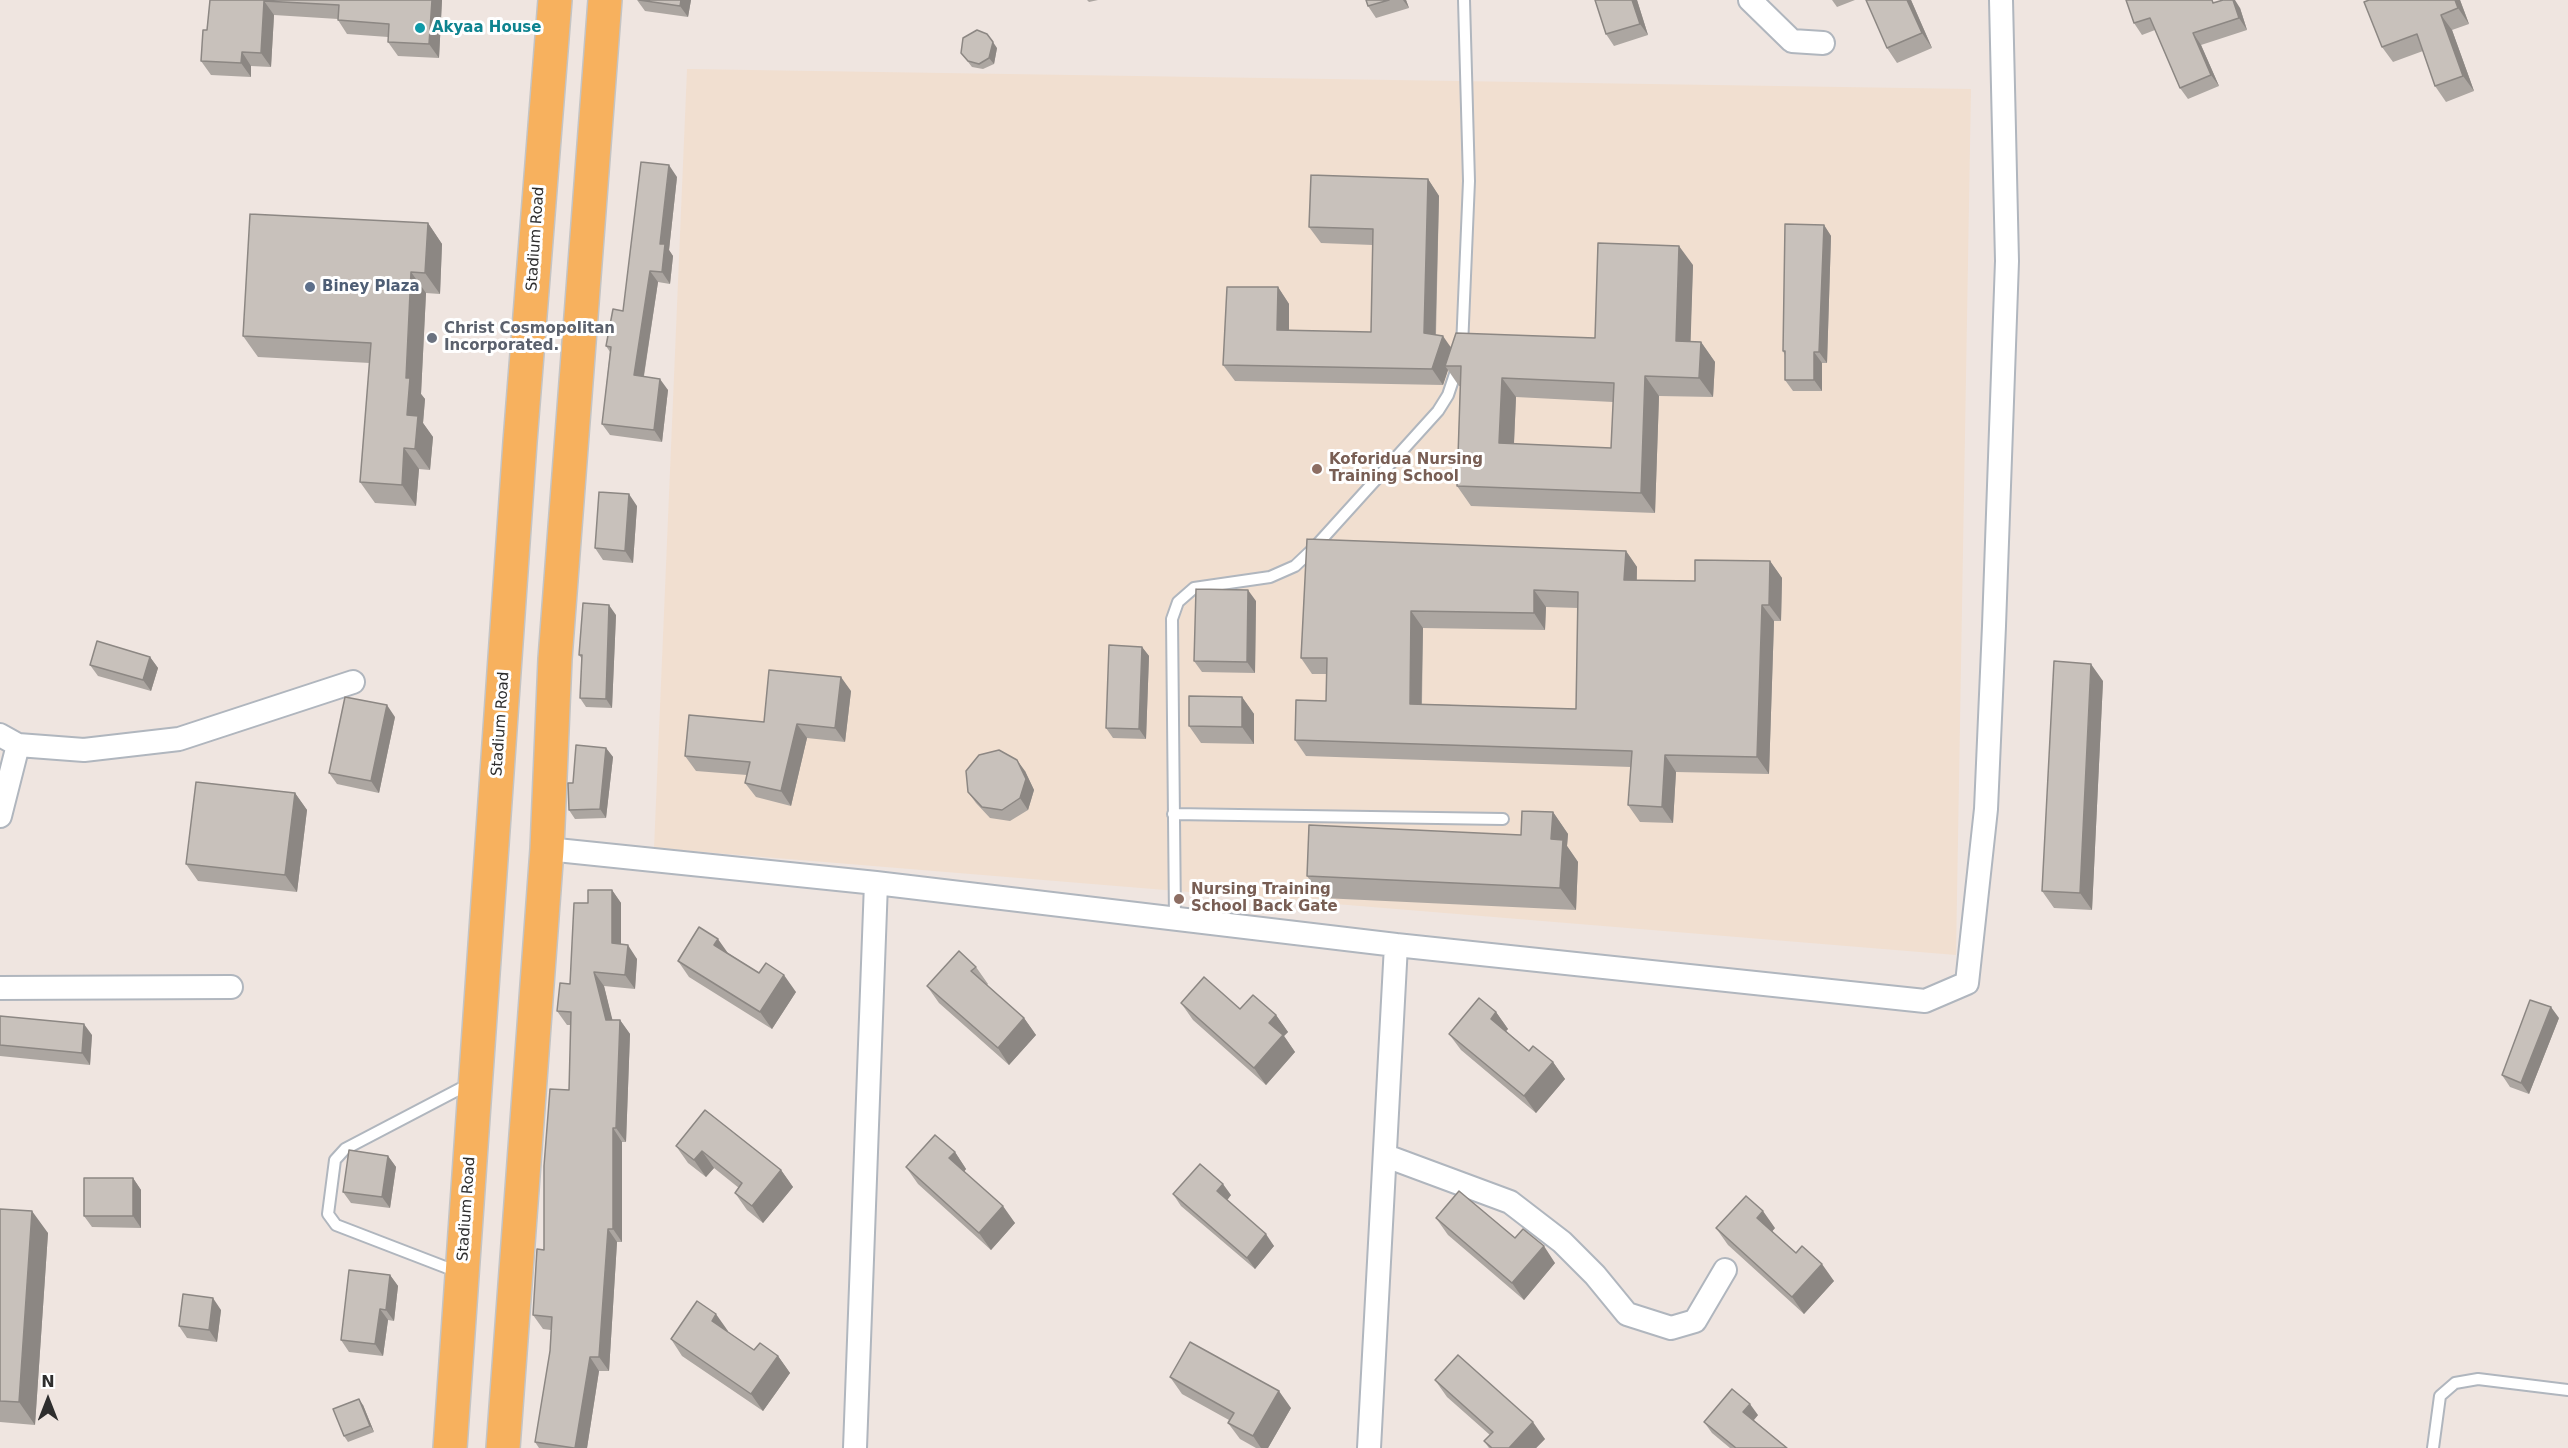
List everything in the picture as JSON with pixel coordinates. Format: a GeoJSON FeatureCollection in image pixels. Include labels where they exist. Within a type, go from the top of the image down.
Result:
{"type":"FeatureCollection","features":[{"type":"Feature","properties":{"kind":"main road","name":"Stadium Road"},"geometry":{"type":"LineString","coordinates":[[450,1448],[521,431],[555,0]]}},
{"type":"Feature","properties":{"kind":"main road"},"geometry":{"type":"LineString","coordinates":[[503,1448],[546,849],[556,647],[605,0]]}},
{"type":"Feature","properties":{"kind":"street"},"geometry":{"type":"LineString","coordinates":[[1750,0],[1792,41],[1823,43]]}},
{"type":"Feature","properties":{"kind":"street"},"geometry":{"type":"LineString","coordinates":[[546,849],[876,883],[1396,945],[1925,1001],[1967,983],[1986,809],[1995,615],[2007,261],[2001,0]]}},
{"type":"Feature","properties":{"kind":"street"},"geometry":{"type":"LineString","coordinates":[[0,816],[9,740],[84,750],[179,739],[353,682]]}},
{"type":"Feature","properties":{"kind":"street"},"geometry":{"type":"LineString","coordinates":[[855,1448],[876,883]]}},
{"type":"Feature","properties":{"kind":"street"},"geometry":{"type":"LineString","coordinates":[[1369,1448],[1396,945]]}},
{"type":"Feature","properties":{"kind":"street"},"geometry":{"type":"LineString","coordinates":[[0,988],[231,987]]}},
{"type":"Feature","properties":{"kind":"street"},"geometry":{"type":"LineString","coordinates":[[1386,1156],[1510,1202],[1562,1242],[1595,1275],[1627,1314],[1671,1328],[1695,1321],[1725,1270]]}},
{"type":"Feature","properties":{"kind":"lane"},"geometry":{"type":"LineString","coordinates":[[1175,920],[1172,619],[1178,602],[1194,588],[1270,577],[1295,566],[1438,411],[1448,395],[1462,352],[1469,181],[1464,0]]}},
{"type":"Feature","properties":{"kind":"lane"},"geometry":{"type":"LineString","coordinates":[[1173,814],[1503,819]]}},
{"type":"Feature","properties":{"kind":"lane"},"geometry":{"type":"LineString","coordinates":[[462,1274],[336,1225],[328,1214],[335,1160],[345,1149],[476,1080]]}},
{"type":"Feature","properties":{"kind":"lane"},"geometry":{"type":"LineString","coordinates":[[2433,1448],[2440,1396],[2455,1383],[2478,1379],[2568,1390]]}},
{"type":"Feature","properties":{"kind":"shaded area","name":"Koforidua Nursing Training School"},"geometry":{"type":"Polygon","coordinates":[[[687,69],[1971,89],[1956,955],[654,848],[687,69]]]}},
{"type":"Feature","properties":{"kind":"building"},"geometry":{"type":"Polygon","coordinates":[[[210,0],[432,0],[429,44],[388,42],[389,24],[338,20],[339,5],[264,1],[261,53],[242,52],[241,63],[201,61],[203,30],[207,30],[210,0]]]}},
{"type":"Feature","properties":{"kind":"building"},"geometry":{"type":"Polygon","coordinates":[[[639,0],[681,0],[680,6],[639,0]]]}},
{"type":"Feature","properties":{"kind":"building"},"geometry":{"type":"Polygon","coordinates":[[[1366,0],[1389,0],[1368,6],[1366,0]]]}},
{"type":"Feature","properties":{"kind":"building"},"geometry":{"type":"Polygon","coordinates":[[[1595,0],[1632,0],[1640,24],[1606,34],[1595,0]]]}},
{"type":"Feature","properties":{"kind":"building"},"geometry":{"type":"Polygon","coordinates":[[[1866,0],[1907,0],[1922,33],[1887,48],[1866,0]]]}},
{"type":"Feature","properties":{"kind":"building"},"geometry":{"type":"Polygon","coordinates":[[[2126,0],[2212,0],[2213,3],[2233,0],[2239,18],[2193,33],[2211,75],[2180,88],[2150,18],[2134,23],[2126,0]]]}},
{"type":"Feature","properties":{"kind":"building"},"geometry":{"type":"Polygon","coordinates":[[[2369,0],[2455,0],[2458,8],[2441,15],[2463,76],[2435,86],[2417,34],[2382,47],[2364,2],[2369,0]]]}},
{"type":"Feature","properties":{"kind":"building"},"geometry":{"type":"Polygon","coordinates":[[[977,30],[987,34],[993,42],[989,58],[979,64],[968,61],[961,53],[963,38],[977,30]]]}},
{"type":"Feature","properties":{"kind":"building"},"geometry":{"type":"Polygon","coordinates":[[[641,162],[669,165],[660,244],[665,244],[662,272],[650,271],[634,375],[660,379],[654,430],[602,424],[611,347],[606,346],[613,309],[623,311],[641,162]]]}},
{"type":"Feature","properties":{"kind":"building"},"geometry":{"type":"Polygon","coordinates":[[[1311,175],[1428,179],[1424,333],[1443,336],[1432,369],[1223,365],[1227,287],[1278,287],[1277,330],[1371,332],[1373,229],[1309,227],[1311,175]]]}},
{"type":"Feature","properties":{"kind":"building"},"geometry":{"type":"Polygon","coordinates":[[[250,214],[428,223],[425,273],[411,272],[406,378],[410,378],[407,415],[418,416],[415,449],[404,448],[402,485],[360,482],[371,343],[243,336],[250,214]]]}},
{"type":"Feature","properties":{"kind":"building"},"geometry":{"type":"Polygon","coordinates":[[[1785,224],[1824,225],[1819,352],[1814,352],[1814,380],[1785,380],[1785,351],[1783,351],[1785,224]]]}},
{"type":"Feature","properties":{"kind":"building"},"geometry":{"type":"Polygon","coordinates":[[[1598,243],[1679,246],[1676,341],[1701,342],[1699,378],[1645,376],[1641,493],[1457,486],[1461,366],[1445,366],[1456,333],[1595,338],[1598,243]],[[1502,378],[1499,443],[1611,448],[1614,383],[1502,378]]]}},
{"type":"Feature","properties":{"kind":"building"},"geometry":{"type":"Polygon","coordinates":[[[599,492],[629,494],[625,551],[595,548],[599,492]]]}},
{"type":"Feature","properties":{"kind":"building"},"geometry":{"type":"Polygon","coordinates":[[[1307,539],[1626,551],[1624,580],[1695,581],[1695,560],[1770,561],[1769,605],[1762,605],[1757,757],[1665,755],[1662,807],[1628,805],[1632,751],[1295,740],[1296,700],[1326,701],[1327,658],[1301,658],[1307,539]],[[1534,590],[1534,613],[1411,611],[1410,704],[1576,709],[1578,592],[1534,590]]]}},
{"type":"Feature","properties":{"kind":"building"},"geometry":{"type":"Polygon","coordinates":[[[1196,589],[1248,590],[1247,662],[1194,661],[1196,589]]]}},
{"type":"Feature","properties":{"kind":"building"},"geometry":{"type":"Polygon","coordinates":[[[583,603],[609,605],[606,699],[580,698],[582,655],[579,655],[583,603]]]}},
{"type":"Feature","properties":{"kind":"building"},"geometry":{"type":"Polygon","coordinates":[[[97,641],[150,657],[143,680],[90,665],[97,641]]]}},
{"type":"Feature","properties":{"kind":"building"},"geometry":{"type":"Polygon","coordinates":[[[1109,645],[1142,647],[1139,729],[1106,728],[1109,645]]]}},
{"type":"Feature","properties":{"kind":"building"},"geometry":{"type":"Polygon","coordinates":[[[2054,661],[2091,664],[2080,893],[2042,891],[2054,661]]]}},
{"type":"Feature","properties":{"kind":"building"},"geometry":{"type":"Polygon","coordinates":[[[769,670],[841,677],[835,728],[797,724],[781,791],[745,783],[750,762],[685,756],[689,715],[764,722],[769,670]]]}},
{"type":"Feature","properties":{"kind":"building"},"geometry":{"type":"Polygon","coordinates":[[[1189,696],[1242,697],[1242,727],[1189,726],[1189,696]]]}},
{"type":"Feature","properties":{"kind":"building"},"geometry":{"type":"Polygon","coordinates":[[[345,697],[387,705],[371,781],[329,773],[345,697]]]}},
{"type":"Feature","properties":{"kind":"building"},"geometry":{"type":"Polygon","coordinates":[[[576,745],[606,748],[600,809],[569,810],[568,783],[573,783],[576,745]]]}},
{"type":"Feature","properties":{"kind":"building"},"geometry":{"type":"Polygon","coordinates":[[[999,750],[1017,760],[1026,779],[1020,798],[1002,810],[982,807],[968,792],[966,771],[979,755],[999,750]]]}},
{"type":"Feature","properties":{"kind":"building"},"geometry":{"type":"Polygon","coordinates":[[[196,782],[295,793],[285,875],[186,864],[196,782]]]}},
{"type":"Feature","properties":{"kind":"building"},"geometry":{"type":"Polygon","coordinates":[[[1522,811],[1553,812],[1551,839],[1563,840],[1560,888],[1307,876],[1309,825],[1521,835],[1522,811]]]}},
{"type":"Feature","properties":{"kind":"building"},"geometry":{"type":"Polygon","coordinates":[[[588,890],[612,890],[612,943],[628,945],[625,975],[594,972],[606,1020],[620,1020],[616,1128],[613,1128],[613,1229],[608,1229],[599,1357],[590,1357],[574,1448],[535,1442],[550,1351],[552,1317],[533,1315],[537,1249],[544,1250],[544,1166],[550,1089],[569,1090],[571,1012],[557,1011],[560,983],[570,984],[574,903],[588,903],[588,890]]]}},
{"type":"Feature","properties":{"kind":"building"},"geometry":{"type":"Polygon","coordinates":[[[699,927],[718,939],[714,945],[759,973],[766,963],[784,975],[760,1012],[678,961],[699,927]]]}},
{"type":"Feature","properties":{"kind":"building"},"geometry":{"type":"Polygon","coordinates":[[[959,951],[976,967],[971,971],[1024,1018],[998,1048],[927,986],[959,951]]]}},
{"type":"Feature","properties":{"kind":"building"},"geometry":{"type":"Polygon","coordinates":[[[1204,977],[1240,1009],[1253,995],[1276,1015],[1269,1023],[1283,1035],[1254,1068],[1181,1003],[1204,977]]]}},
{"type":"Feature","properties":{"kind":"building"},"geometry":{"type":"Polygon","coordinates":[[[1479,998],[1496,1012],[1491,1019],[1529,1051],[1533,1046],[1553,1062],[1524,1096],[1449,1034],[1479,998]]]}},
{"type":"Feature","properties":{"kind":"building"},"geometry":{"type":"Polygon","coordinates":[[[2530,1000],[2551,1007],[2521,1083],[2502,1075],[2530,1000]]]}},
{"type":"Feature","properties":{"kind":"building"},"geometry":{"type":"Polygon","coordinates":[[[0,1016],[84,1024],[82,1053],[0,1045],[0,1016]]]}},
{"type":"Feature","properties":{"kind":"building"},"geometry":{"type":"Polygon","coordinates":[[[705,1110],[781,1170],[752,1206],[735,1193],[742,1183],[702,1151],[694,1160],[676,1146],[705,1110]]]}},
{"type":"Feature","properties":{"kind":"building"},"geometry":{"type":"Polygon","coordinates":[[[935,1135],[955,1152],[949,1158],[1003,1206],[979,1233],[906,1167],[935,1135]]]}},
{"type":"Feature","properties":{"kind":"building"},"geometry":{"type":"Polygon","coordinates":[[[349,1150],[388,1156],[382,1197],[343,1192],[349,1150]]]}},
{"type":"Feature","properties":{"kind":"building"},"geometry":{"type":"Polygon","coordinates":[[[1200,1164],[1223,1184],[1217,1191],[1266,1234],[1247,1258],[1173,1194],[1200,1164]]]}},
{"type":"Feature","properties":{"kind":"building"},"geometry":{"type":"Polygon","coordinates":[[[84,1178],[133,1178],[133,1216],[84,1216],[84,1178]]]}},
{"type":"Feature","properties":{"kind":"building"},"geometry":{"type":"Polygon","coordinates":[[[1459,1191],[1515,1238],[1523,1229],[1544,1246],[1512,1283],[1436,1218],[1459,1191]]]}},
{"type":"Feature","properties":{"kind":"building"},"geometry":{"type":"Polygon","coordinates":[[[1746,1196],[1763,1211],[1757,1218],[1796,1253],[1802,1246],[1822,1264],[1792,1297],[1716,1228],[1746,1196]]]}},
{"type":"Feature","properties":{"kind":"building"},"geometry":{"type":"Polygon","coordinates":[[[0,1209],[32,1211],[19,1402],[0,1401],[0,1209]]]}},
{"type":"Feature","properties":{"kind":"building"},"geometry":{"type":"Polygon","coordinates":[[[349,1270],[390,1275],[386,1310],[380,1309],[375,1344],[341,1340],[349,1270]]]}},
{"type":"Feature","properties":{"kind":"building"},"geometry":{"type":"Polygon","coordinates":[[[183,1294],[213,1298],[209,1330],[179,1326],[183,1294]]]}},
{"type":"Feature","properties":{"kind":"building"},"geometry":{"type":"Polygon","coordinates":[[[697,1301],[716,1314],[712,1321],[754,1350],[760,1343],[778,1356],[751,1394],[671,1339],[697,1301]]]}},
{"type":"Feature","properties":{"kind":"building"},"geometry":{"type":"Polygon","coordinates":[[[1190,1342],[1279,1391],[1253,1436],[1228,1423],[1234,1413],[1170,1377],[1190,1342]]]}},
{"type":"Feature","properties":{"kind":"building"},"geometry":{"type":"Polygon","coordinates":[[[1458,1355],[1533,1422],[1509,1448],[1492,1448],[1484,1441],[1493,1432],[1435,1380],[1458,1355]]]}},
{"type":"Feature","properties":{"kind":"building"},"geometry":{"type":"Polygon","coordinates":[[[1732,1389],[1750,1404],[1743,1412],[1787,1448],[1736,1448],[1704,1422],[1732,1389]]]}},
{"type":"Feature","properties":{"kind":"building"},"geometry":{"type":"Polygon","coordinates":[[[359,1399],[370,1426],[344,1436],[333,1409],[359,1399]]]}},
{"type":"Feature","properties":{"kind":"place","name":"Akyaa House"},"geometry":{"type":"Point","coordinates":[420,28]}},
{"type":"Feature","properties":{"kind":"place","name":"Biney Plaza"},"geometry":{"type":"Point","coordinates":[310,287]}},
{"type":"Feature","properties":{"kind":"place","name":"Christ Cosmopolitan Incorporated."},"geometry":{"type":"Point","coordinates":[432,338]}},
{"type":"Feature","properties":{"kind":"place","name":"Koforidua Nursing Training School"},"geometry":{"type":"Point","coordinates":[1317,469]}},
{"type":"Feature","properties":{"kind":"place","name":"Nursing Training School Back Gate"},"geometry":{"type":"Point","coordinates":[1179,899]}}]}
